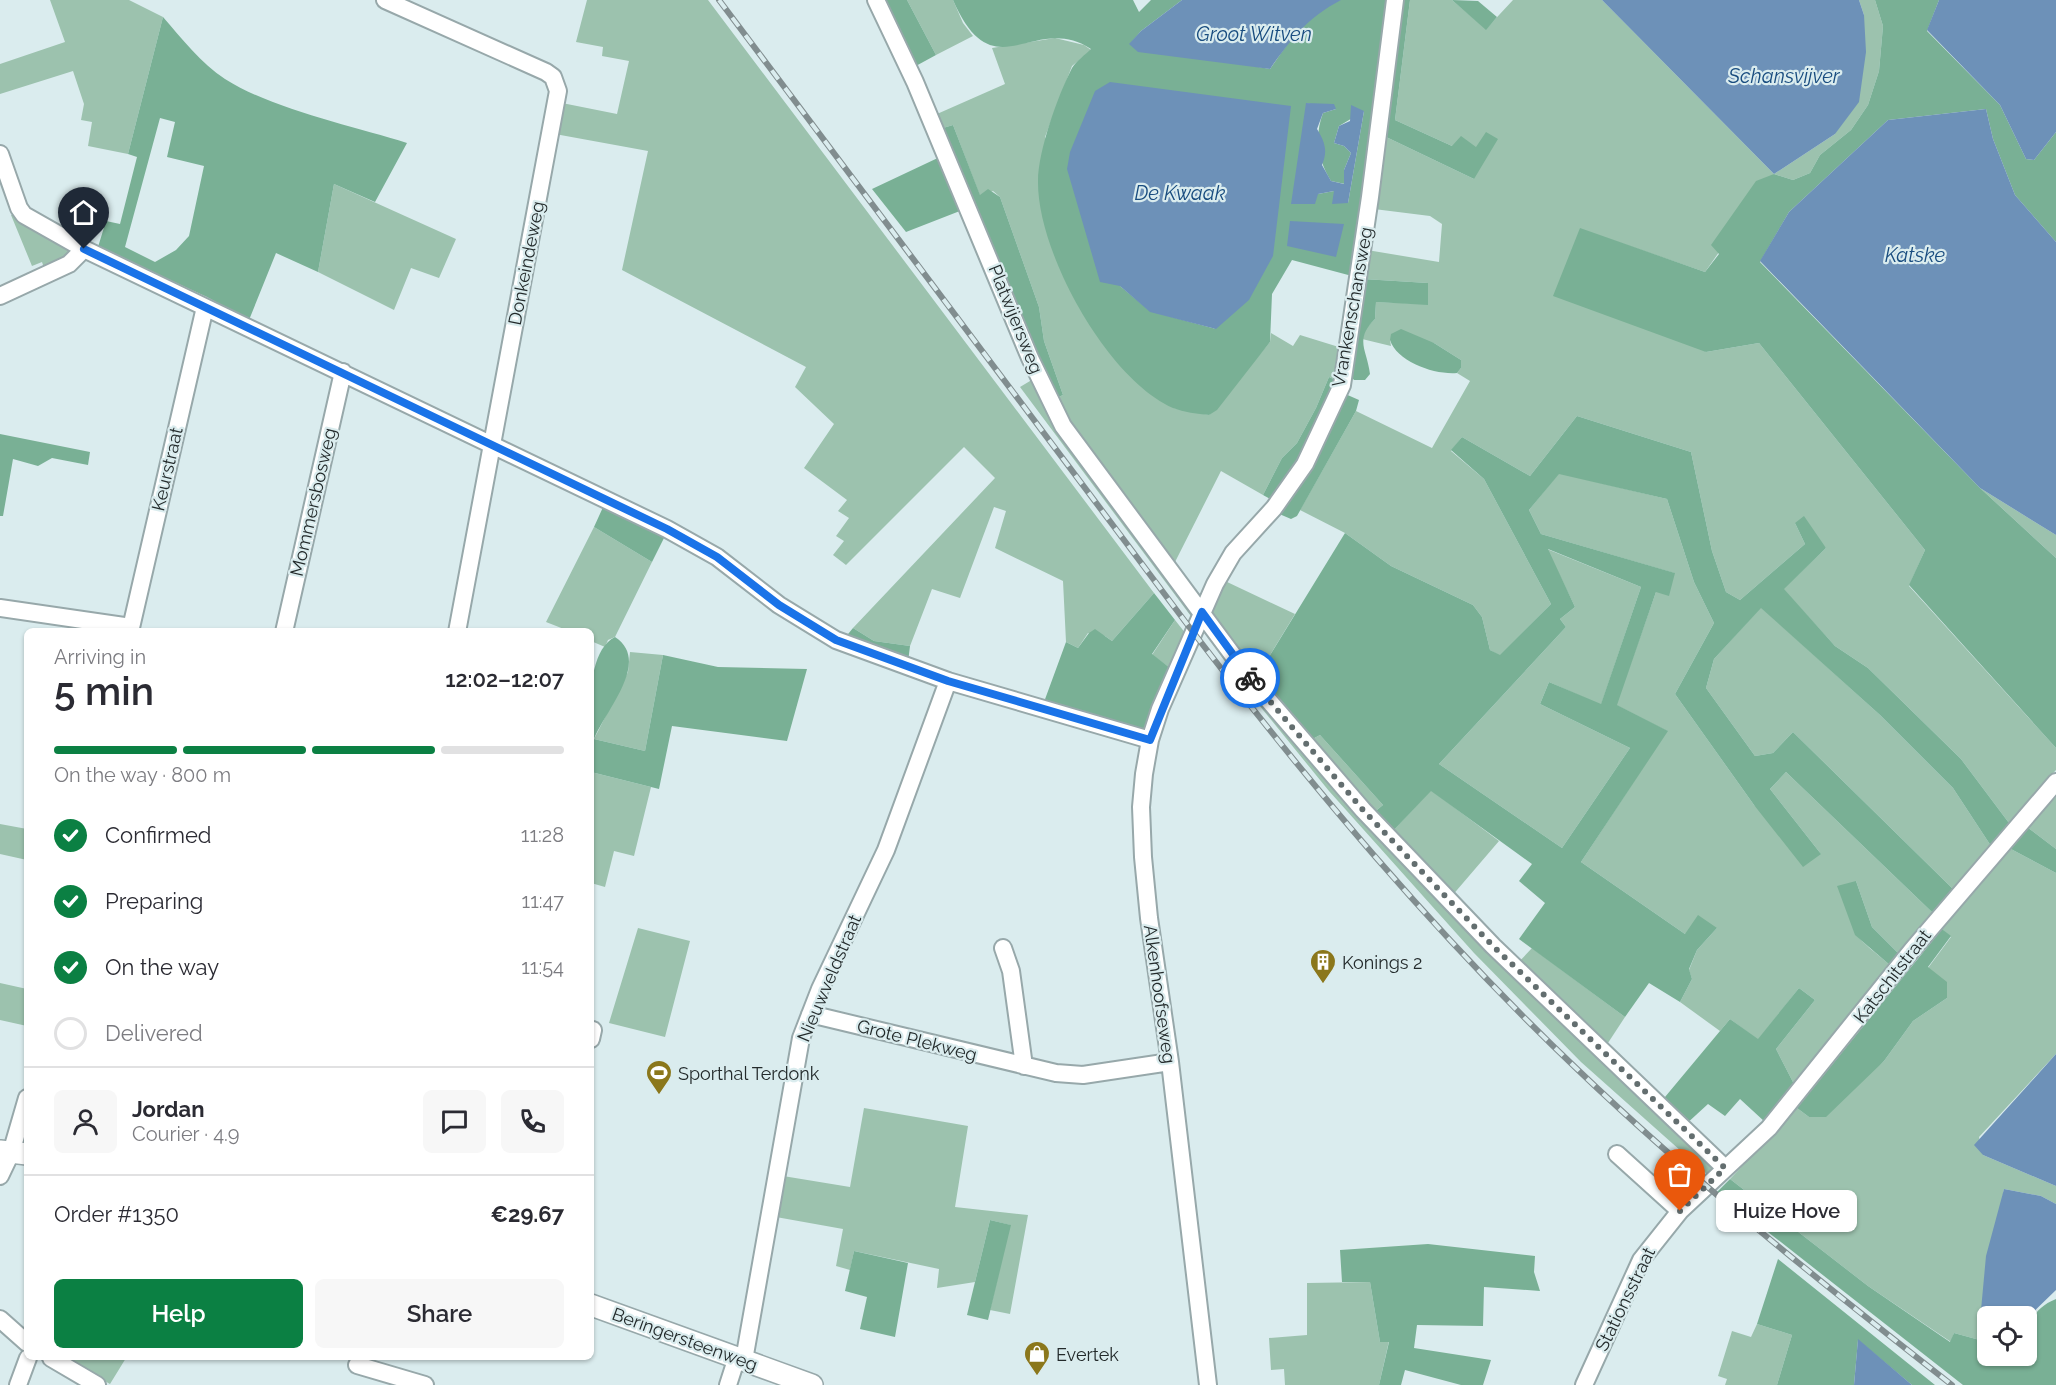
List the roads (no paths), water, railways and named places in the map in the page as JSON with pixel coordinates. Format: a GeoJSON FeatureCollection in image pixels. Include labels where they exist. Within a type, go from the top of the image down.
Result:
{"type":"FeatureCollection","features":[{"type":"Feature","properties":{"kind":"main road","name":"Beringersteenweg"},"geometry":{"type":"LineString","coordinates":[[594,1306],[812,1385]]}},
{"type":"Feature","properties":{"kind":"street","name":"Donkeindeweg"},"geometry":{"type":"LineString","coordinates":[[385,0],[546,72],[557,85],[458,628]]}},
{"type":"Feature","properties":{"kind":"street","name":"Platwijersweg"},"geometry":{"type":"LineString","coordinates":[[876,0],[915,82],[1057,415],[1252,681],[1363,810],[1493,946],[1725,1168]]}},
{"type":"Feature","properties":{"kind":"street","name":"Vrankenschansweg"},"geometry":{"type":"LineString","coordinates":[[1202,612],[1233,553],[1274,508],[1305,464],[1342,385],[1370,197],[1395,0]]}},
{"type":"Feature","properties":{"kind":"street"},"geometry":{"type":"LineString","coordinates":[[0,154],[19,208],[24,215],[84,249],[667,529],[717,557],[818,631],[948,681],[1150,740]]}},
{"type":"Feature","properties":{"kind":"street"},"geometry":{"type":"LineString","coordinates":[[0,296],[69,264],[84,249]]}},
{"type":"Feature","properties":{"kind":"street","name":"Keurstraat"},"geometry":{"type":"LineString","coordinates":[[131,628],[205,307]]}},
{"type":"Feature","properties":{"kind":"street","name":"Mommersbosweg"},"geometry":{"type":"LineString","coordinates":[[285,628],[343,372]]}},
{"type":"Feature","properties":{"kind":"street"},"geometry":{"type":"LineString","coordinates":[[0,608],[125,628]]}},
{"type":"Feature","properties":{"kind":"street","name":"Alkenhoofseweg"},"geometry":{"type":"LineString","coordinates":[[1202,612],[1150,740],[1141,807],[1143,857],[1208,1385]]}},
{"type":"Feature","properties":{"kind":"street","name":"Nieuwveldstraat"},"geometry":{"type":"LineString","coordinates":[[728,1385],[740,1359],[794,1069],[810,1014],[890,841],[948,681]]}},
{"type":"Feature","properties":{"kind":"street","name":"Katschitstraat"},"geometry":{"type":"LineString","coordinates":[[1725,1168],[1769,1128],[1947,907],[2056,782]]}},
{"type":"Feature","properties":{"kind":"street"},"geometry":{"type":"LineString","coordinates":[[1003,948],[1011,970],[1024,1066]]}},
{"type":"Feature","properties":{"kind":"street","name":"Grote Plekweg"},"geometry":{"type":"LineString","coordinates":[[810,1014],[1024,1066],[1083,1075],[1170,1062]]}},
{"type":"Feature","properties":{"kind":"street"},"geometry":{"type":"LineString","coordinates":[[0,1176],[13,1153],[24,1110]]}},
{"type":"Feature","properties":{"kind":"street"},"geometry":{"type":"LineString","coordinates":[[1617,1154],[1680,1211]]}},
{"type":"Feature","properties":{"kind":"street","name":"Stationsstraat"},"geometry":{"type":"LineString","coordinates":[[1584,1385],[1641,1260],[1680,1211],[1725,1168]]}},
{"type":"Feature","properties":{"kind":"street"},"geometry":{"type":"LineString","coordinates":[[0,1319],[24,1340]]}},
{"type":"Feature","properties":{"kind":"street"},"geometry":{"type":"LineString","coordinates":[[18,1385],[27,1360]]}},
{"type":"Feature","properties":{"kind":"street"},"geometry":{"type":"LineString","coordinates":[[54,1360],[97,1385]]}},
{"type":"Feature","properties":{"kind":"street"},"geometry":{"type":"LineString","coordinates":[[357,1365],[424,1385]]}},
{"type":"Feature","properties":{"kind":"water","name":"Groot Witven"},"geometry":{"type":"Polygon","coordinates":[[[1182,0],[1341,0],[1309,22],[1270,69],[1138,52],[1129,44],[1141,31],[1182,0]]]}},
{"type":"Feature","properties":{"kind":"water","name":"Schansvijver"},"geometry":{"type":"Polygon","coordinates":[[[1602,0],[1859,0],[1864,15],[1866,52],[1859,102],[1835,134],[1774,174],[1602,0]]]}},
{"type":"Feature","properties":{"kind":"water"},"geometry":{"type":"Polygon","coordinates":[[[1939,0],[2056,0],[2056,132],[2034,160],[2026,159],[2000,105],[1927,30],[1939,0]]]}},
{"type":"Feature","properties":{"kind":"water","name":"De Kwaak"},"geometry":{"type":"Polygon","coordinates":[[[1110,82],[1291,106],[1273,256],[1249,300],[1216,329],[1150,312],[1120,286],[1100,282],[1067,169],[1070,152],[1095,91],[1110,82]]]}},
{"type":"Feature","properties":{"kind":"water"},"geometry":{"type":"Polygon","coordinates":[[[1306,103],[1334,104],[1336,109],[1323,113],[1317,129],[1325,147],[1322,165],[1331,181],[1344,184],[1344,170],[1351,153],[1344,146],[1334,143],[1339,126],[1350,121],[1351,105],[1364,111],[1348,203],[1332,204],[1334,191],[1318,194],[1315,204],[1291,204],[1306,103]]]}},
{"type":"Feature","properties":{"kind":"water","name":"Katske"},"geometry":{"type":"Polygon","coordinates":[[[1986,109],[1993,139],[2015,195],[2056,242],[2056,535],[1980,488],[1760,261],[1789,212],[1888,120],[1986,109]]]}},
{"type":"Feature","properties":{"kind":"water"},"geometry":{"type":"Polygon","coordinates":[[[1290,221],[1344,224],[1336,257],[1287,246],[1290,221]]]}},
{"type":"Feature","properties":{"kind":"water"},"geometry":{"type":"Polygon","coordinates":[[[2056,1054],[2056,1186],[1983,1155],[1974,1145],[2056,1054]]]}},
{"type":"Feature","properties":{"kind":"water"},"geometry":{"type":"Polygon","coordinates":[[[2004,1189],[2041,1196],[2056,1204],[2056,1290],[2037,1308],[2037,1306],[1981,1306],[1986,1256],[2004,1189]]]}},
{"type":"Feature","properties":{"kind":"water"},"geometry":{"type":"Polygon","coordinates":[[[1858,1339],[1912,1385],[1854,1385],[1858,1339]]]}},
{"type":"Feature","properties":{"kind":"railway"},"geometry":{"type":"LineString","coordinates":[[719,0],[1193,632],[1329,803],[1376,858],[1474,966],[1622,1111],[1713,1192],[1952,1385]]}},
{"type":"Feature","properties":{"kind":"place","name":"Konings 2"},"geometry":{"type":"Point","coordinates":[1323,985]}},
{"type":"Feature","properties":{"kind":"place","name":"Sporthal Terdonk"},"geometry":{"type":"Point","coordinates":[659,1096]}},
{"type":"Feature","properties":{"kind":"place","name":"Huize Hove"},"geometry":{"type":"Point","coordinates":[1680,1211]}},
{"type":"Feature","properties":{"kind":"place","name":"Evertek"},"geometry":{"type":"Point","coordinates":[1037,1377]}}]}
